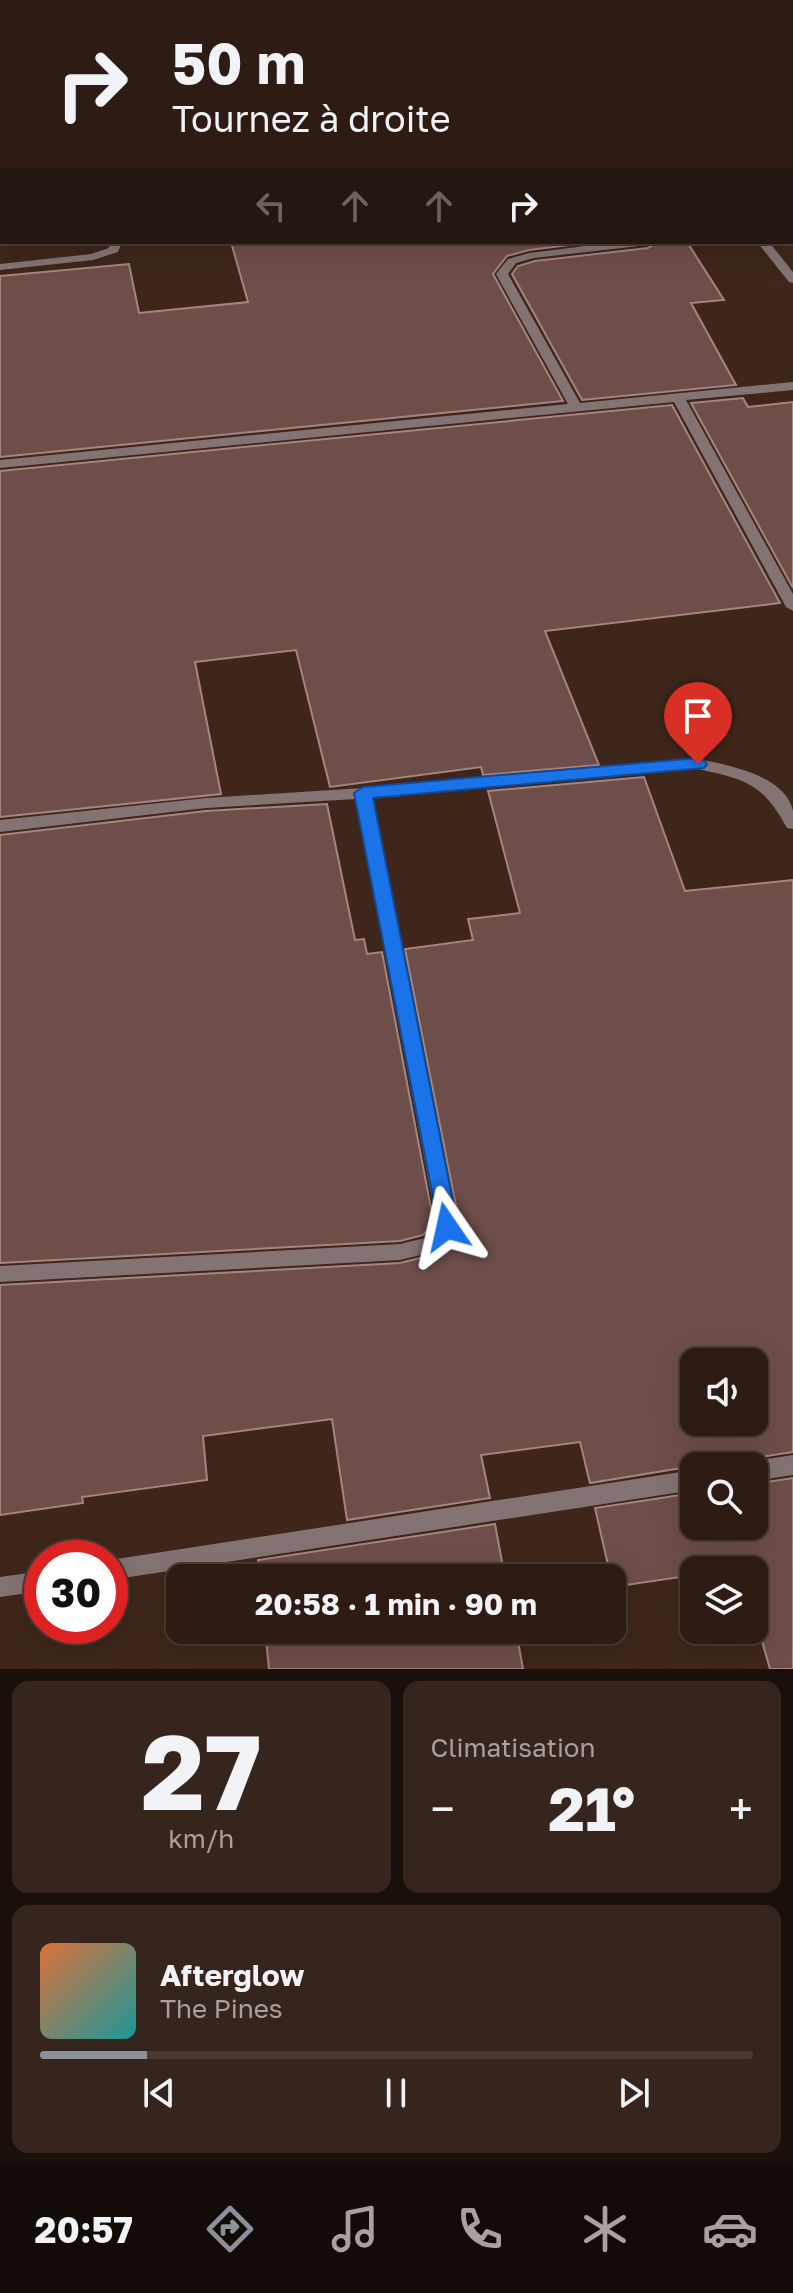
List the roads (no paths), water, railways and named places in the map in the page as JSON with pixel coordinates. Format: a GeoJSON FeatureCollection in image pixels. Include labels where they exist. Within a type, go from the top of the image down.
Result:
{"type":"FeatureCollection","features":[{"type":"Feature","properties":{"kind":"street"},"geometry":{"type":"LineString","coordinates":[[0,267],[93,257],[114,250],[116,244]]}},
{"type":"Feature","properties":{"kind":"street"},"geometry":{"type":"LineString","coordinates":[[576,408],[502,274],[512,261],[533,255],[630,244]]}},
{"type":"Feature","properties":{"kind":"street"},"geometry":{"type":"LineString","coordinates":[[765,244],[793,280]]}},
{"type":"Feature","properties":{"kind":"street"},"geometry":{"type":"LineString","coordinates":[[0,464],[793,386]]}},
{"type":"Feature","properties":{"kind":"street"},"geometry":{"type":"LineString","coordinates":[[678,398],[793,607]]}},
{"type":"Feature","properties":{"kind":"street"},"geometry":{"type":"LineString","coordinates":[[0,826],[206,803],[363,793],[698,764],[752,775],[785,806],[793,824]]}},
{"type":"Feature","properties":{"kind":"street"},"geometry":{"type":"LineString","coordinates":[[0,1274],[400,1252],[431,1245],[447,1227],[363,793]]}},
{"type":"Feature","properties":{"kind":"street"},"geometry":{"type":"LineString","coordinates":[[768,1469],[793,1465]]}},
{"type":"Feature","properties":{"kind":"street"},"geometry":{"type":"LineString","coordinates":[[128,1567],[680,1482]]}},
{"type":"Feature","properties":{"kind":"street"},"geometry":{"type":"LineString","coordinates":[[0,1587],[24,1584]]}}]}
